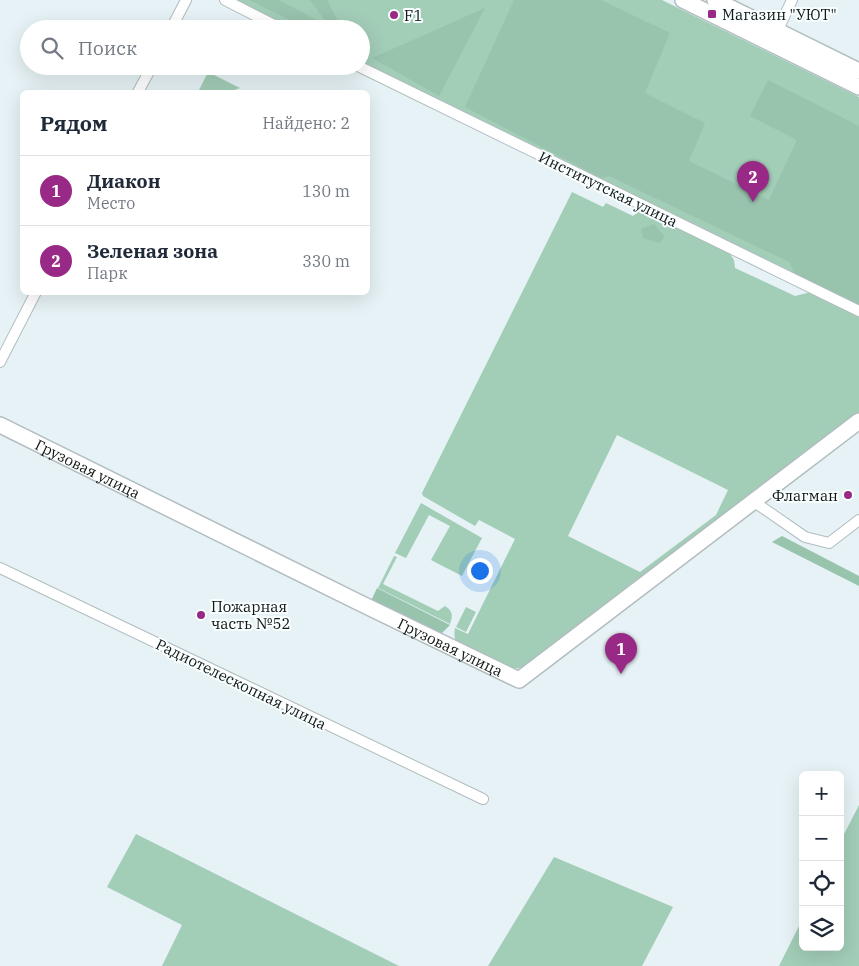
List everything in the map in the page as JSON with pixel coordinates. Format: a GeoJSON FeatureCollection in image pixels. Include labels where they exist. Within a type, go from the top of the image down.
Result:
{"type":"FeatureCollection","features":[{"type":"Feature","properties":{"kind":"street"},"geometry":{"type":"LineString","coordinates":[[176,20],[186,0]]}},
{"type":"Feature","properties":{"kind":"street"},"geometry":{"type":"LineString","coordinates":[[224,0],[264,20]]}},
{"type":"Feature","properties":{"kind":"street"},"geometry":{"type":"LineString","coordinates":[[683,0],[859,72]]}},
{"type":"Feature","properties":{"kind":"street"},"geometry":{"type":"LineString","coordinates":[[715,0],[859,87]]}},
{"type":"Feature","properties":{"kind":"street"},"geometry":{"type":"LineString","coordinates":[[775,37],[792,0]]}},
{"type":"Feature","properties":{"kind":"street","name":"Институтская улица"},"geometry":{"type":"LineString","coordinates":[[370,72],[859,311]]}},
{"type":"Feature","properties":{"kind":"street"},"geometry":{"type":"LineString","coordinates":[[139,90],[147,75]]}},
{"type":"Feature","properties":{"kind":"street"},"geometry":{"type":"LineString","coordinates":[[0,362],[34,295]]}},
{"type":"Feature","properties":{"kind":"street","name":"Грузовая улица"},"geometry":{"type":"LineString","coordinates":[[0,425],[519,680],[859,421]]}},
{"type":"Feature","properties":{"kind":"street"},"geometry":{"type":"LineString","coordinates":[[753,501],[805,537],[828,543],[859,520]]}},
{"type":"Feature","properties":{"kind":"street","name":"Радиотелескопная улица"},"geometry":{"type":"LineString","coordinates":[[0,568],[483,799]]}},
{"type":"Feature","properties":{"kind":"green space"},"geometry":{"type":"Polygon","coordinates":[[[236,0],[662,0],[859,97],[859,306],[370,66],[370,20],[276,20],[236,0]]]}},
{"type":"Feature","properties":{"kind":"green space"},"geometry":{"type":"Polygon","coordinates":[[[249,0],[279,0],[317,20],[290,20],[249,0]]]}},
{"type":"Feature","properties":{"kind":"green space"},"geometry":{"type":"Polygon","coordinates":[[[310,0],[327,0],[337,20],[325,20],[310,0]]]}},
{"type":"Feature","properties":{"kind":"green space"},"geometry":{"type":"Polygon","coordinates":[[[514,0],[601,0],[670,33],[645,93],[705,123],[689,161],[769,200],[797,140],[750,116],[768,80],[859,126],[859,306],[795,274],[789,262],[609,176],[601,178],[465,107],[514,0]]]}},
{"type":"Feature","properties":{"kind":"green space"},"geometry":{"type":"Polygon","coordinates":[[[485,8],[439,96],[372,58],[485,8]]]}},
{"type":"Feature","properties":{"kind":"green space"},"geometry":{"type":"Polygon","coordinates":[[[206,75],[214,75],[240,88],[234,90],[199,90],[206,75]]]}},
{"type":"Feature","properties":{"kind":"green space"},"geometry":{"type":"Polygon","coordinates":[[[572,192],[603,207],[606,203],[633,216],[638,212],[647,211],[730,254],[734,260],[735,268],[795,296],[811,292],[859,316],[859,412],[529,664],[520,668],[511,669],[458,644],[454,634],[455,628],[468,634],[515,539],[479,520],[475,526],[423,496],[422,493],[572,192]],[[617,435],[568,536],[640,572],[716,515],[728,490],[617,435]]]}},
{"type":"Feature","properties":{"kind":"green space"},"geometry":{"type":"Polygon","coordinates":[[[654,224],[665,237],[659,243],[643,238],[641,229],[654,224]]]}},
{"type":"Feature","properties":{"kind":"green space"},"geometry":{"type":"Polygon","coordinates":[[[421,503],[482,538],[462,576],[431,560],[450,526],[429,515],[406,558],[395,553],[421,503]]]}},
{"type":"Feature","properties":{"kind":"green space"},"geometry":{"type":"Polygon","coordinates":[[[782,536],[859,576],[859,586],[772,542],[782,536]]]}},
{"type":"Feature","properties":{"kind":"green space"},"geometry":{"type":"Polygon","coordinates":[[[394,556],[397,557],[383,584],[438,611],[445,606],[452,614],[450,624],[378,588],[394,556]]]}},
{"type":"Feature","properties":{"kind":"green space"},"geometry":{"type":"Polygon","coordinates":[[[377,588],[450,625],[442,633],[436,633],[370,603],[377,588]]]}},
{"type":"Feature","properties":{"kind":"green space"},"geometry":{"type":"Polygon","coordinates":[[[466,607],[476,612],[466,632],[456,627],[466,607]]]}},
{"type":"Feature","properties":{"kind":"green space"},"geometry":{"type":"Polygon","coordinates":[[[859,805],[859,966],[779,966],[799,926],[799,951],[844,951],[844,834],[859,805]]]}},
{"type":"Feature","properties":{"kind":"green space"},"geometry":{"type":"Polygon","coordinates":[[[136,834],[399,966],[162,966],[182,925],[107,887],[136,834]]]}},
{"type":"Feature","properties":{"kind":"green space"},"geometry":{"type":"Polygon","coordinates":[[[554,857],[673,907],[642,966],[488,966],[554,857]]]}},
{"type":"Feature","properties":{"kind":"place","name":"Магазин \"УЮТ\""},"geometry":{"type":"Point","coordinates":[712,14]}},
{"type":"Feature","properties":{"kind":"place","name":"F1"},"geometry":{"type":"Point","coordinates":[394,15]}},
{"type":"Feature","properties":{"kind":"place","name":"Зеленая зона"},"geometry":{"type":"Point","coordinates":[753,202]}},
{"type":"Feature","properties":{"kind":"place","name":"Флагман"},"geometry":{"type":"Point","coordinates":[848,495]}},
{"type":"Feature","properties":{"kind":"place","name":"Пожарная часть №52"},"geometry":{"type":"Point","coordinates":[201,615]}},
{"type":"Feature","properties":{"kind":"place","name":"Диакон"},"geometry":{"type":"Point","coordinates":[621,674]}}]}
